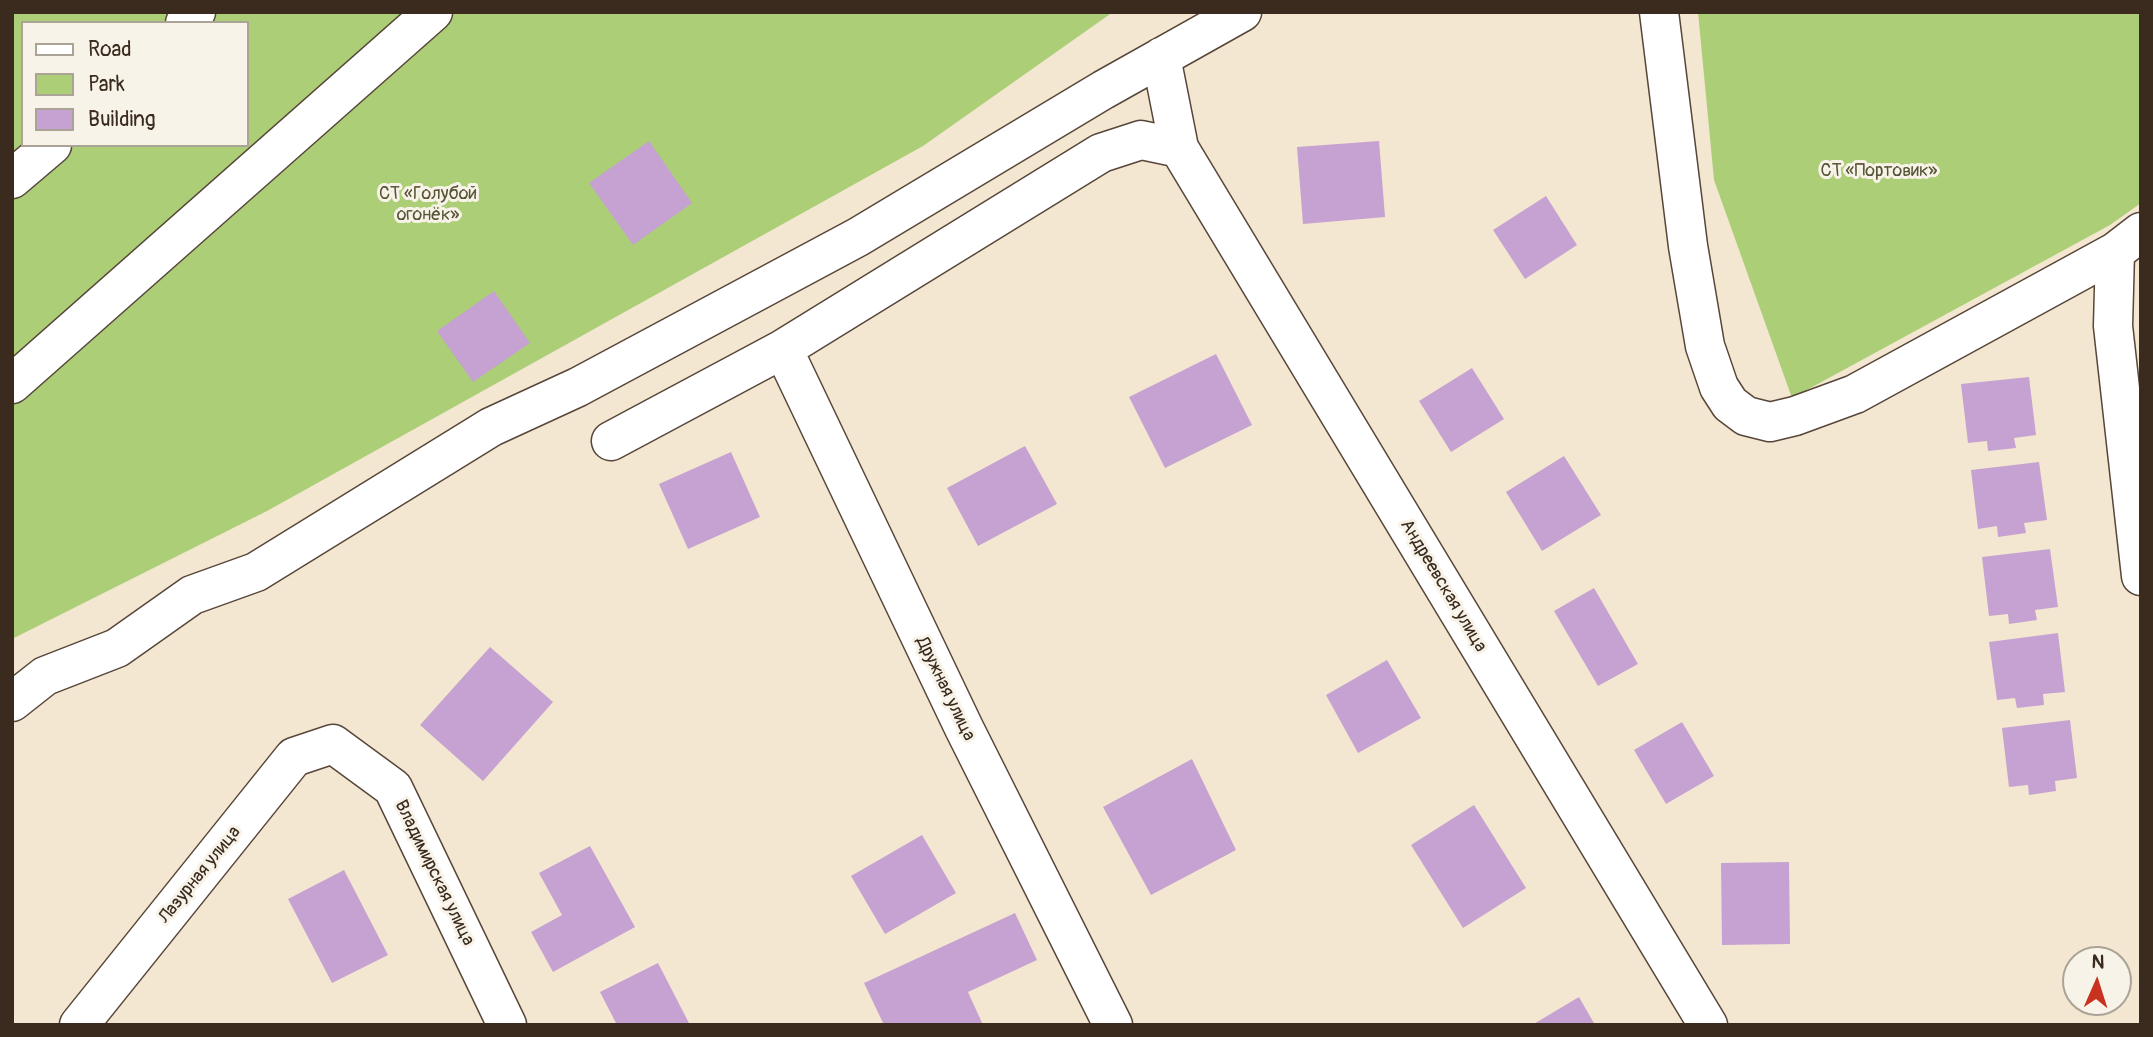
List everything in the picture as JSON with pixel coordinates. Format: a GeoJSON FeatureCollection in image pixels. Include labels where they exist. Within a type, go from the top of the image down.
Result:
{"type":"FeatureCollection","features":[{"type":"Feature","properties":{"kind":"street"},"geometry":{"type":"LineString","coordinates":[[12,384],[433,12]]}},
{"type":"Feature","properties":{"kind":"street"},"geometry":{"type":"LineString","coordinates":[[12,702],[45,676],[117,648],[192,595],[256,572],[491,427],[578,387],[858,237],[1241,12]]}},
{"type":"Feature","properties":{"kind":"street"},"geometry":{"type":"LineString","coordinates":[[1659,12],[1688,246],[1706,346],[1719,387],[1730,404],[1746,416],[1770,422],[1795,416],[1855,394],[2128,242]]}},
{"type":"Feature","properties":{"kind":"street","name":"Андреевская улица"},"geometry":{"type":"LineString","coordinates":[[1161,57],[1179,148],[1708,1025]]}},
{"type":"Feature","properties":{"kind":"street"},"geometry":{"type":"LineString","coordinates":[[611,441],[783,349],[1101,153],[1141,140],[1179,148]]}},
{"type":"Feature","properties":{"kind":"street"},"geometry":{"type":"LineString","coordinates":[[12,179],[50,147]]}},
{"type":"Feature","properties":{"kind":"street"},"geometry":{"type":"LineString","coordinates":[[858,237],[890,285]]}},
{"type":"Feature","properties":{"kind":"street"},"geometry":{"type":"LineString","coordinates":[[2128,242],[2113,326],[2141,576]]}},
{"type":"Feature","properties":{"kind":"street","name":"Дружная улица"},"geometry":{"type":"LineString","coordinates":[[783,349],[964,727],[1113,1025]]}},
{"type":"Feature","properties":{"kind":"street","name":"Лазурная улица"},"geometry":{"type":"LineString","coordinates":[[79,1025],[294,757],[333,744]]}},
{"type":"Feature","properties":{"kind":"street","name":"Владимирская улица"},"geometry":{"type":"LineString","coordinates":[[333,744],[393,788],[507,1025]]}},
{"type":"Feature","properties":{"kind":"green space","name":"СТ «Голубой огонёк»"},"geometry":{"type":"Polygon","coordinates":[[[12,12],[1113,12],[923,146],[267,511],[12,639],[12,12]]]}},
{"type":"Feature","properties":{"kind":"green space","name":"СТ «Портовик»"},"geometry":{"type":"Polygon","coordinates":[[[1698,12],[2141,12],[2141,203],[2110,225],[1792,398],[1714,180],[1698,12]]]}},
{"type":"Feature","properties":{"kind":"building"},"geometry":{"type":"Polygon","coordinates":[[[649,141],[692,203],[633,245],[589,183],[649,141]]]}},
{"type":"Feature","properties":{"kind":"building"},"geometry":{"type":"Polygon","coordinates":[[[1379,141],[1385,217],[1303,224],[1297,147],[1379,141]]]}},
{"type":"Feature","properties":{"kind":"building"},"geometry":{"type":"Polygon","coordinates":[[[1546,196],[1577,245],[1525,279],[1493,230],[1546,196]]]}},
{"type":"Feature","properties":{"kind":"building"},"geometry":{"type":"Polygon","coordinates":[[[494,291],[530,343],[473,382],[437,331],[494,291]]]}},
{"type":"Feature","properties":{"kind":"building"},"geometry":{"type":"Polygon","coordinates":[[[1216,354],[1252,425],[1165,468],[1129,397],[1216,354]]]}},
{"type":"Feature","properties":{"kind":"building"},"geometry":{"type":"Polygon","coordinates":[[[1472,368],[1504,419],[1451,452],[1419,401],[1472,368]]]}},
{"type":"Feature","properties":{"kind":"building"},"geometry":{"type":"Polygon","coordinates":[[[2029,377],[2036,435],[2014,438],[2016,448],[1988,451],[1987,441],[1968,443],[1961,384],[2029,377]]]}},
{"type":"Feature","properties":{"kind":"building"},"geometry":{"type":"Polygon","coordinates":[[[1025,446],[1057,504],[978,546],[947,488],[1025,446]]]}},
{"type":"Feature","properties":{"kind":"building"},"geometry":{"type":"Polygon","coordinates":[[[731,452],[760,517],[688,549],[659,484],[731,452]]]}},
{"type":"Feature","properties":{"kind":"building"},"geometry":{"type":"Polygon","coordinates":[[[1564,456],[1601,515],[1542,551],[1506,492],[1564,456]]]}},
{"type":"Feature","properties":{"kind":"building"},"geometry":{"type":"Polygon","coordinates":[[[2039,462],[2047,520],[2024,523],[2026,533],[1998,537],[1997,526],[1978,529],[1971,470],[2039,462]]]}},
{"type":"Feature","properties":{"kind":"building"},"geometry":{"type":"Polygon","coordinates":[[[2050,549],[2058,607],[2035,610],[2037,620],[2009,624],[2008,614],[1989,616],[1982,557],[2050,549]]]}},
{"type":"Feature","properties":{"kind":"building"},"geometry":{"type":"Polygon","coordinates":[[[1594,588],[1638,664],[1598,686],[1554,611],[1594,588]]]}},
{"type":"Feature","properties":{"kind":"building"},"geometry":{"type":"Polygon","coordinates":[[[2058,633],[2065,692],[2043,694],[2044,705],[2017,708],[2015,698],[1997,700],[1989,642],[2058,633]]]}},
{"type":"Feature","properties":{"kind":"building"},"geometry":{"type":"Polygon","coordinates":[[[490,647],[553,702],[483,781],[420,725],[490,647]]]}},
{"type":"Feature","properties":{"kind":"building"},"geometry":{"type":"Polygon","coordinates":[[[1387,660],[1421,718],[1358,753],[1326,695],[1387,660]]]}},
{"type":"Feature","properties":{"kind":"building"},"geometry":{"type":"Polygon","coordinates":[[[2070,720],[2077,778],[2055,781],[2056,791],[2029,795],[2028,785],[2009,787],[2002,728],[2070,720]]]}},
{"type":"Feature","properties":{"kind":"building"},"geometry":{"type":"Polygon","coordinates":[[[1682,722],[1714,776],[1666,804],[1634,750],[1682,722]]]}},
{"type":"Feature","properties":{"kind":"building"},"geometry":{"type":"Polygon","coordinates":[[[1192,759],[1236,850],[1151,895],[1103,807],[1192,759]]]}},
{"type":"Feature","properties":{"kind":"building"},"geometry":{"type":"Polygon","coordinates":[[[1474,805],[1526,888],[1463,928],[1411,845],[1474,805]]]}},
{"type":"Feature","properties":{"kind":"building"},"geometry":{"type":"Polygon","coordinates":[[[922,835],[956,893],[885,934],[851,876],[922,835]]]}},
{"type":"Feature","properties":{"kind":"building"},"geometry":{"type":"Polygon","coordinates":[[[590,846],[635,927],[553,972],[531,932],[562,915],[539,873],[590,846]]]}},
{"type":"Feature","properties":{"kind":"building"},"geometry":{"type":"Polygon","coordinates":[[[1789,862],[1790,944],[1722,945],[1721,863],[1789,862]]]}},
{"type":"Feature","properties":{"kind":"building"},"geometry":{"type":"Polygon","coordinates":[[[344,870],[388,955],[332,983],[288,899],[344,870]]]}},
{"type":"Feature","properties":{"kind":"building"},"geometry":{"type":"Polygon","coordinates":[[[1015,913],[1037,960],[968,992],[983,1025],[884,1025],[864,983],[1015,913]]]}},
{"type":"Feature","properties":{"kind":"building"},"geometry":{"type":"Polygon","coordinates":[[[658,963],[690,1025],[617,1025],[600,992],[658,963]]]}},
{"type":"Feature","properties":{"kind":"building"},"geometry":{"type":"Polygon","coordinates":[[[1579,997],[1595,1025],[1532,1025],[1579,997]]]}}]}
